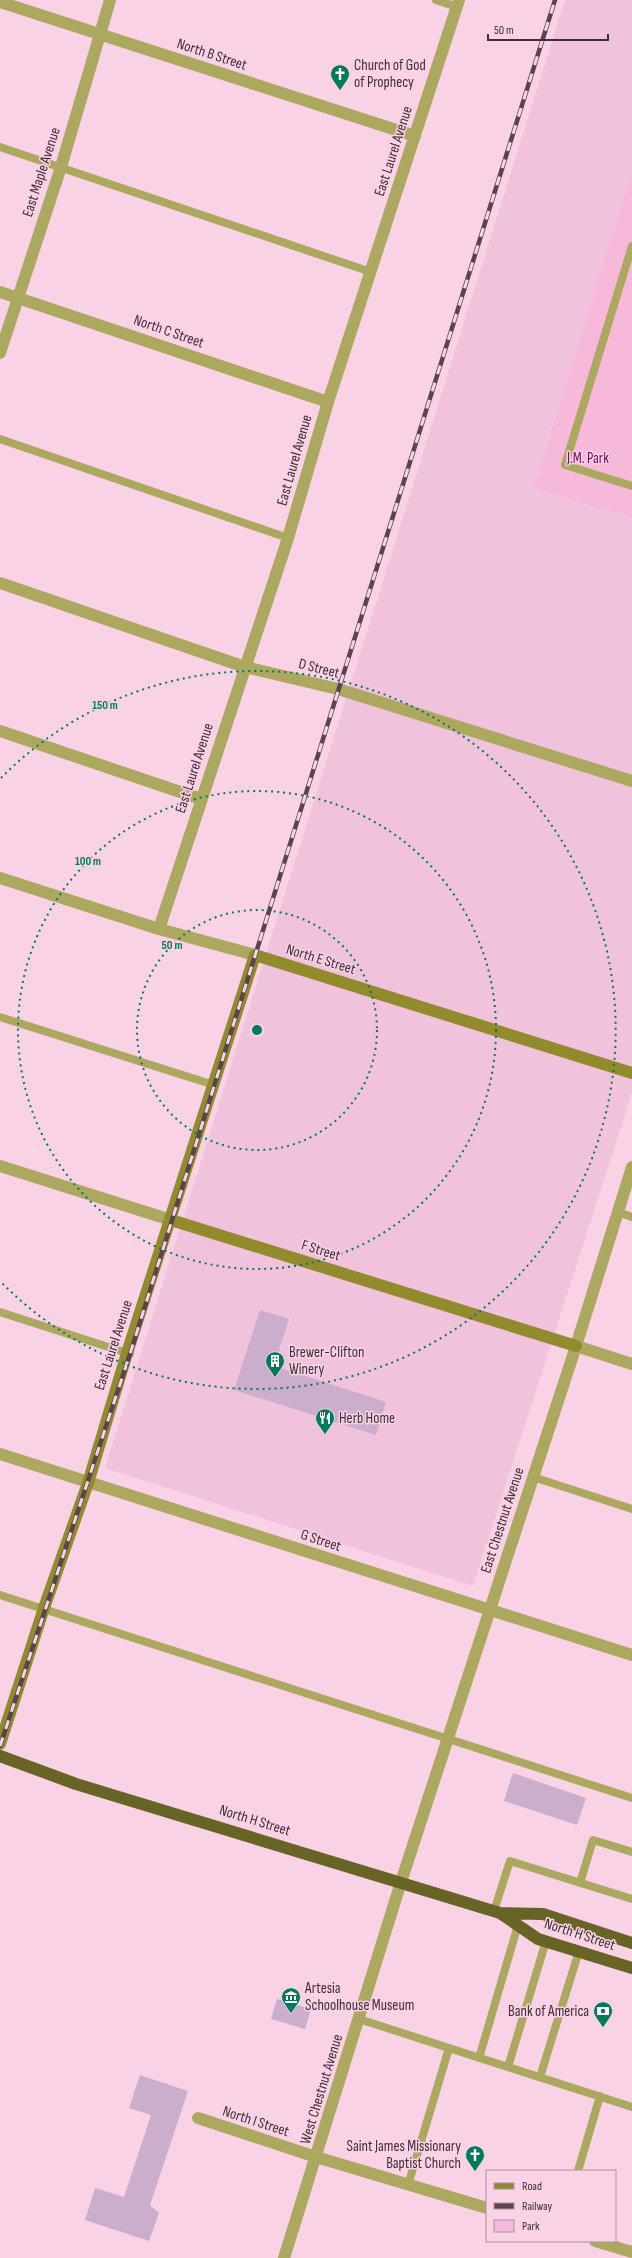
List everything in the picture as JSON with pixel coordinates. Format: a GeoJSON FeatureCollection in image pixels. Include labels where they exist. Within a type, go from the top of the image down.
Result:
{"type":"FeatureCollection","features":[{"type":"Feature","properties":{"kind":"highway","name":"North H Street"},"geometry":{"type":"LineString","coordinates":[[0,1756],[76,1784],[497,1912],[543,1914],[632,1943]]}},
{"type":"Feature","properties":{"kind":"highway","name":"North H Street"},"geometry":{"type":"LineString","coordinates":[[497,1912],[538,1939],[632,1968]]}},
{"type":"Feature","properties":{"kind":"street","name":"East Maple Avenue"},"geometry":{"type":"LineString","coordinates":[[0,354],[61,167],[110,0]]}},
{"type":"Feature","properties":{"kind":"street","name":"North B Street"},"geometry":{"type":"LineString","coordinates":[[0,2],[415,136]]}},
{"type":"Feature","properties":{"kind":"street","name":"East Laurel Avenue"},"geometry":{"type":"LineString","coordinates":[[159,929],[288,538],[328,402],[458,4]]}},
{"type":"Feature","properties":{"kind":"street","name":"North C Street"},"geometry":{"type":"LineString","coordinates":[[0,292],[328,402]]}},
{"type":"Feature","properties":{"kind":"street","name":"D Street"},"geometry":{"type":"LineString","coordinates":[[0,583],[245,667],[338,689],[632,781]]}},
{"type":"Feature","properties":{"kind":"street"},"geometry":{"type":"LineString","coordinates":[[0,731],[201,799]]}},
{"type":"Feature","properties":{"kind":"street","name":"North E Street"},"geometry":{"type":"LineString","coordinates":[[0,878],[159,929],[255,955],[632,1073]]}},
{"type":"Feature","properties":{"kind":"street","name":"East Laurel Avenue"},"geometry":{"type":"LineString","coordinates":[[0,1744],[44,1608],[88,1483],[255,955]]}},
{"type":"Feature","properties":{"kind":"street","name":"F Street"},"geometry":{"type":"LineString","coordinates":[[0,1166],[632,1364]]}},
{"type":"Feature","properties":{"kind":"street","name":"East Chestnut Avenue"},"geometry":{"type":"LineString","coordinates":[[401,1882],[576,1346],[632,1167]]}},
{"type":"Feature","properties":{"kind":"street","name":"G Street"},"geometry":{"type":"LineString","coordinates":[[0,1454],[632,1655]]}},
{"type":"Feature","properties":{"kind":"street","name":"West Chestnut Avenue"},"geometry":{"type":"LineString","coordinates":[[284,2258],[401,1882]]}},
{"type":"Feature","properties":{"kind":"street","name":"North I Street"},"geometry":{"type":"LineString","coordinates":[[198,2118],[316,2157],[486,2208]]}},
{"type":"Feature","properties":{"kind":"street"},"geometry":{"type":"LineString","coordinates":[[598,2242],[632,2252]]}},
{"type":"Feature","properties":{"kind":"lane"},"geometry":{"type":"LineString","coordinates":[[436,0],[458,4]]}},
{"type":"Feature","properties":{"kind":"lane"},"geometry":{"type":"LineString","coordinates":[[0,147],[370,272]]}},
{"type":"Feature","properties":{"kind":"lane"},"geometry":{"type":"LineString","coordinates":[[632,246],[565,465],[632,486]]}},
{"type":"Feature","properties":{"kind":"lane"},"geometry":{"type":"LineString","coordinates":[[0,439],[288,538]]}},
{"type":"Feature","properties":{"kind":"lane"},"geometry":{"type":"LineString","coordinates":[[0,1017],[214,1085]]}},
{"type":"Feature","properties":{"kind":"lane"},"geometry":{"type":"LineString","coordinates":[[618,1212],[632,1217]]}},
{"type":"Feature","properties":{"kind":"lane"},"geometry":{"type":"LineString","coordinates":[[0,1312],[128,1354]]}},
{"type":"Feature","properties":{"kind":"lane"},"geometry":{"type":"LineString","coordinates":[[533,1477],[632,1509]]}},
{"type":"Feature","properties":{"kind":"lane"},"geometry":{"type":"LineString","coordinates":[[0,1595],[632,1798]]}},
{"type":"Feature","properties":{"kind":"lane"},"geometry":{"type":"LineString","coordinates":[[580,1883],[593,1840],[632,1852]]}},
{"type":"Feature","properties":{"kind":"lane"},"geometry":{"type":"LineString","coordinates":[[497,1912],[510,1861],[632,1900]]}},
{"type":"Feature","properties":{"kind":"lane"},"geometry":{"type":"LineString","coordinates":[[479,2058],[518,1926]]}},
{"type":"Feature","properties":{"kind":"lane"},"geometry":{"type":"LineString","coordinates":[[508,2067],[546,1941]]}},
{"type":"Feature","properties":{"kind":"lane"},"geometry":{"type":"LineString","coordinates":[[540,2077],[579,1951]]}},
{"type":"Feature","properties":{"kind":"lane"},"geometry":{"type":"LineString","coordinates":[[359,2020],[632,2105]]}},
{"type":"Feature","properties":{"kind":"lane"},"geometry":{"type":"LineString","coordinates":[[408,2185],[449,2048]]}},
{"type":"Feature","properties":{"kind":"lane"},"geometry":{"type":"LineString","coordinates":[[578,2170],[600,2096]]}},
{"type":"Feature","properties":{"kind":"shaded area"},"geometry":{"type":"Polygon","coordinates":[[[565,0],[632,0],[632,170],[533,487],[632,518],[632,1093],[473,1586],[105,1468],[565,0]]]}},
{"type":"Feature","properties":{"kind":"green space","name":"J.M. Park"},"geometry":{"type":"Polygon","coordinates":[[[632,170],[632,518],[533,488],[632,170]]]}},
{"type":"Feature","properties":{"kind":"building","name":"Brewer-Clifton Winery"},"geometry":{"type":"Polygon","coordinates":[[[260,1310],[289,1319],[274,1366],[386,1402],[376,1435],[234,1390],[260,1310]]]}},
{"type":"Feature","properties":{"kind":"building"},"geometry":{"type":"Polygon","coordinates":[[[513,1773],[586,1798],[577,1825],[504,1801],[513,1773]]]}},
{"type":"Feature","properties":{"kind":"building","name":"Artesia Schoolhouse Museum"},"geometry":{"type":"Polygon","coordinates":[[[277,1999],[311,2009],[305,2029],[271,2019],[277,1999]]]}},
{"type":"Feature","properties":{"kind":"building"},"geometry":{"type":"Polygon","coordinates":[[[140,2075],[188,2091],[150,2205],[159,2213],[149,2241],[85,2220],[95,2188],[124,2197],[151,2115],[129,2108],[140,2075]]]}},
{"type":"Feature","properties":{"kind":"railway"},"geometry":{"type":"LineString","coordinates":[[0,1746],[130,1354],[555,0]]}},
{"type":"Feature","properties":{"kind":"place","name":"Church of God of Prophecy"},"geometry":{"type":"Point","coordinates":[340,91]}},
{"type":"Feature","properties":{"kind":"place","name":"Brewer-Clifton Winery"},"geometry":{"type":"Point","coordinates":[275,1378]}},
{"type":"Feature","properties":{"kind":"place","name":"Herb Home"},"geometry":{"type":"Point","coordinates":[325,1435]}},
{"type":"Feature","properties":{"kind":"place","name":"Artesia Schoolhouse Museum"},"geometry":{"type":"Point","coordinates":[291,2014]}},
{"type":"Feature","properties":{"kind":"place","name":"Bank of America"},"geometry":{"type":"Point","coordinates":[603,2028]}},
{"type":"Feature","properties":{"kind":"place","name":"Saint James Missionary Baptist Church"},"geometry":{"type":"Point","coordinates":[475,2172]}}]}
